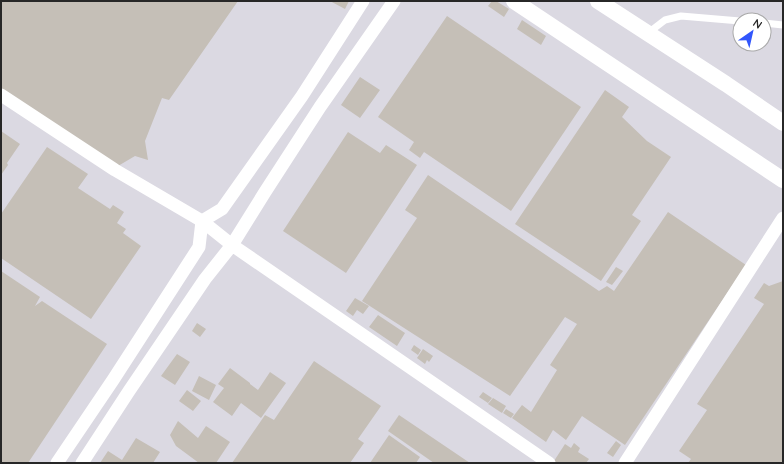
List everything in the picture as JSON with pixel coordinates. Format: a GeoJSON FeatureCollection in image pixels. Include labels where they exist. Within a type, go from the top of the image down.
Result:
{"type":"FeatureCollection","features":[{"type":"Feature","properties":{"kind":"street"},"geometry":{"type":"LineString","coordinates":[[202,221],[222,209],[302,96],[363,1]]}},
{"type":"Feature","properties":{"kind":"street"},"geometry":{"type":"LineString","coordinates":[[82,463],[205,279],[232,245],[320,107],[394,1]]}},
{"type":"Feature","properties":{"kind":"street"},"geometry":{"type":"LineString","coordinates":[[514,1],[783,180]]}},
{"type":"Feature","properties":{"kind":"street"},"geometry":{"type":"LineString","coordinates":[[598,1],[783,123]]}},
{"type":"Feature","properties":{"kind":"street"},"geometry":{"type":"LineString","coordinates":[[1,95],[115,170],[202,221],[232,245],[549,463]]}},
{"type":"Feature","properties":{"kind":"street"},"geometry":{"type":"LineString","coordinates":[[302,96],[320,107]]}},
{"type":"Feature","properties":{"kind":"street"},"geometry":{"type":"LineString","coordinates":[[625,463],[783,218]]}},
{"type":"Feature","properties":{"kind":"street"},"geometry":{"type":"LineString","coordinates":[[57,463],[199,247],[202,221]]}},
{"type":"Feature","properties":{"kind":"street"},"geometry":{"type":"LineString","coordinates":[[113,380],[129,391]]}},
{"type":"Feature","properties":{"kind":"lane"},"geometry":{"type":"LineString","coordinates":[[648,33],[665,20],[681,16],[732,20]]}},
{"type":"Feature","properties":{"kind":"lane"},"geometry":{"type":"LineString","coordinates":[[772,24],[783,25]]}},
{"type":"Feature","properties":{"kind":"shaded area"},"geometry":{"type":"Polygon","coordinates":[[[1,1],[783,1],[783,463],[1,463],[1,1]]]}},
{"type":"Feature","properties":{"kind":"building"},"geometry":{"type":"Polygon","coordinates":[[[1,1],[238,1],[169,100],[162,98],[145,141],[148,160],[135,156],[118,166],[1,89],[1,1]]]}},
{"type":"Feature","properties":{"kind":"building"},"geometry":{"type":"Polygon","coordinates":[[[330,1],[349,1],[345,9],[330,1]]]}},
{"type":"Feature","properties":{"kind":"building"},"geometry":{"type":"Polygon","coordinates":[[[492,1],[496,1],[509,9],[504,17],[488,6],[492,1]]]}},
{"type":"Feature","properties":{"kind":"building"},"geometry":{"type":"Polygon","coordinates":[[[447,16],[581,107],[511,211],[424,152],[420,158],[409,150],[414,142],[378,117],[447,16]]]}},
{"type":"Feature","properties":{"kind":"building"},"geometry":{"type":"Polygon","coordinates":[[[522,20],[546,36],[541,45],[517,29],[522,20]]]}},
{"type":"Feature","properties":{"kind":"building"},"geometry":{"type":"Polygon","coordinates":[[[360,77],[380,90],[360,118],[341,105],[360,77]]]}},
{"type":"Feature","properties":{"kind":"building"},"geometry":{"type":"Polygon","coordinates":[[[605,90],[629,107],[622,117],[647,141],[671,157],[632,215],[641,221],[601,281],[515,224],[605,90]]]}},
{"type":"Feature","properties":{"kind":"building"},"geometry":{"type":"Polygon","coordinates":[[[1,131],[20,144],[1,175],[1,131]]]}},
{"type":"Feature","properties":{"kind":"building"},"geometry":{"type":"Polygon","coordinates":[[[348,132],[380,153],[386,145],[417,165],[346,273],[283,231],[348,132]]]}},
{"type":"Feature","properties":{"kind":"building"},"geometry":{"type":"Polygon","coordinates":[[[47,147],[88,174],[78,188],[110,209],[113,205],[124,212],[117,223],[126,229],[123,233],[141,246],[91,319],[1,258],[1,214],[47,147]]]}},
{"type":"Feature","properties":{"kind":"building"},"geometry":{"type":"Polygon","coordinates":[[[428,175],[599,291],[607,286],[614,291],[668,212],[746,265],[625,445],[582,416],[566,440],[553,430],[546,442],[512,418],[522,405],[531,412],[557,370],[550,365],[577,324],[565,317],[510,396],[362,301],[417,218],[405,210],[428,175]]]}},
{"type":"Feature","properties":{"kind":"building"},"geometry":{"type":"Polygon","coordinates":[[[616,267],[623,271],[612,285],[606,282],[616,267]]]}},
{"type":"Feature","properties":{"kind":"building"},"geometry":{"type":"Polygon","coordinates":[[[1,271],[40,297],[35,306],[42,301],[107,344],[28,463],[1,463],[1,271]]]}},
{"type":"Feature","properties":{"kind":"building"},"geometry":{"type":"Polygon","coordinates":[[[783,281],[783,463],[688,463],[691,459],[679,451],[707,410],[697,404],[764,304],[754,298],[764,283],[769,286],[783,281]]]}},
{"type":"Feature","properties":{"kind":"building"},"geometry":{"type":"Polygon","coordinates":[[[355,298],[369,306],[363,314],[357,310],[353,316],[346,311],[355,298]]]}},
{"type":"Feature","properties":{"kind":"building"},"geometry":{"type":"Polygon","coordinates":[[[378,315],[405,333],[397,346],[369,327],[378,315]]]}},
{"type":"Feature","properties":{"kind":"building"},"geometry":{"type":"Polygon","coordinates":[[[197,323],[206,329],[200,337],[192,331],[197,323]]]}},
{"type":"Feature","properties":{"kind":"building"},"geometry":{"type":"Polygon","coordinates":[[[414,345],[421,350],[418,355],[411,350],[414,345]]]}},
{"type":"Feature","properties":{"kind":"building"},"geometry":{"type":"Polygon","coordinates":[[[423,349],[433,356],[429,362],[427,360],[425,364],[417,358],[423,349]]]}},
{"type":"Feature","properties":{"kind":"building"},"geometry":{"type":"Polygon","coordinates":[[[177,354],[190,362],[175,385],[161,376],[177,354]]]}},
{"type":"Feature","properties":{"kind":"building"},"geometry":{"type":"Polygon","coordinates":[[[314,361],[381,406],[358,439],[364,443],[350,463],[232,463],[265,415],[274,420],[314,361]]]}},
{"type":"Feature","properties":{"kind":"building"},"geometry":{"type":"Polygon","coordinates":[[[230,368],[258,390],[270,372],[286,383],[261,418],[241,403],[232,416],[213,402],[224,388],[218,384],[230,368]]]}},
{"type":"Feature","properties":{"kind":"building"},"geometry":{"type":"Polygon","coordinates":[[[199,376],[216,385],[209,400],[192,391],[199,376]]]}},
{"type":"Feature","properties":{"kind":"building"},"geometry":{"type":"Polygon","coordinates":[[[187,390],[201,401],[193,411],[179,401],[187,390]]]}},
{"type":"Feature","properties":{"kind":"building"},"geometry":{"type":"Polygon","coordinates":[[[483,392],[492,398],[488,403],[479,397],[483,392]]]}},
{"type":"Feature","properties":{"kind":"building"},"geometry":{"type":"Polygon","coordinates":[[[493,398],[506,406],[502,413],[488,404],[493,398]]]}},
{"type":"Feature","properties":{"kind":"building"},"geometry":{"type":"Polygon","coordinates":[[[506,409],[514,414],[511,418],[503,413],[506,409]]]}},
{"type":"Feature","properties":{"kind":"building"},"geometry":{"type":"Polygon","coordinates":[[[399,415],[470,463],[434,463],[388,431],[399,415]]]}},
{"type":"Feature","properties":{"kind":"building"},"geometry":{"type":"Polygon","coordinates":[[[178,421],[198,438],[206,426],[230,442],[216,463],[199,463],[176,446],[170,435],[178,421]]]}},
{"type":"Feature","properties":{"kind":"building"},"geometry":{"type":"Polygon","coordinates":[[[389,435],[420,457],[416,463],[370,463],[389,435]]]}},
{"type":"Feature","properties":{"kind":"building"},"geometry":{"type":"Polygon","coordinates":[[[136,438],[160,452],[153,463],[100,463],[108,451],[122,460],[136,438]]]}},
{"type":"Feature","properties":{"kind":"building"},"geometry":{"type":"Polygon","coordinates":[[[616,441],[621,445],[613,457],[607,453],[616,441]]]}},
{"type":"Feature","properties":{"kind":"building"},"geometry":{"type":"Polygon","coordinates":[[[574,443],[580,448],[578,452],[589,459],[586,463],[558,463],[554,461],[565,444],[571,448],[574,443]]]}}]}
